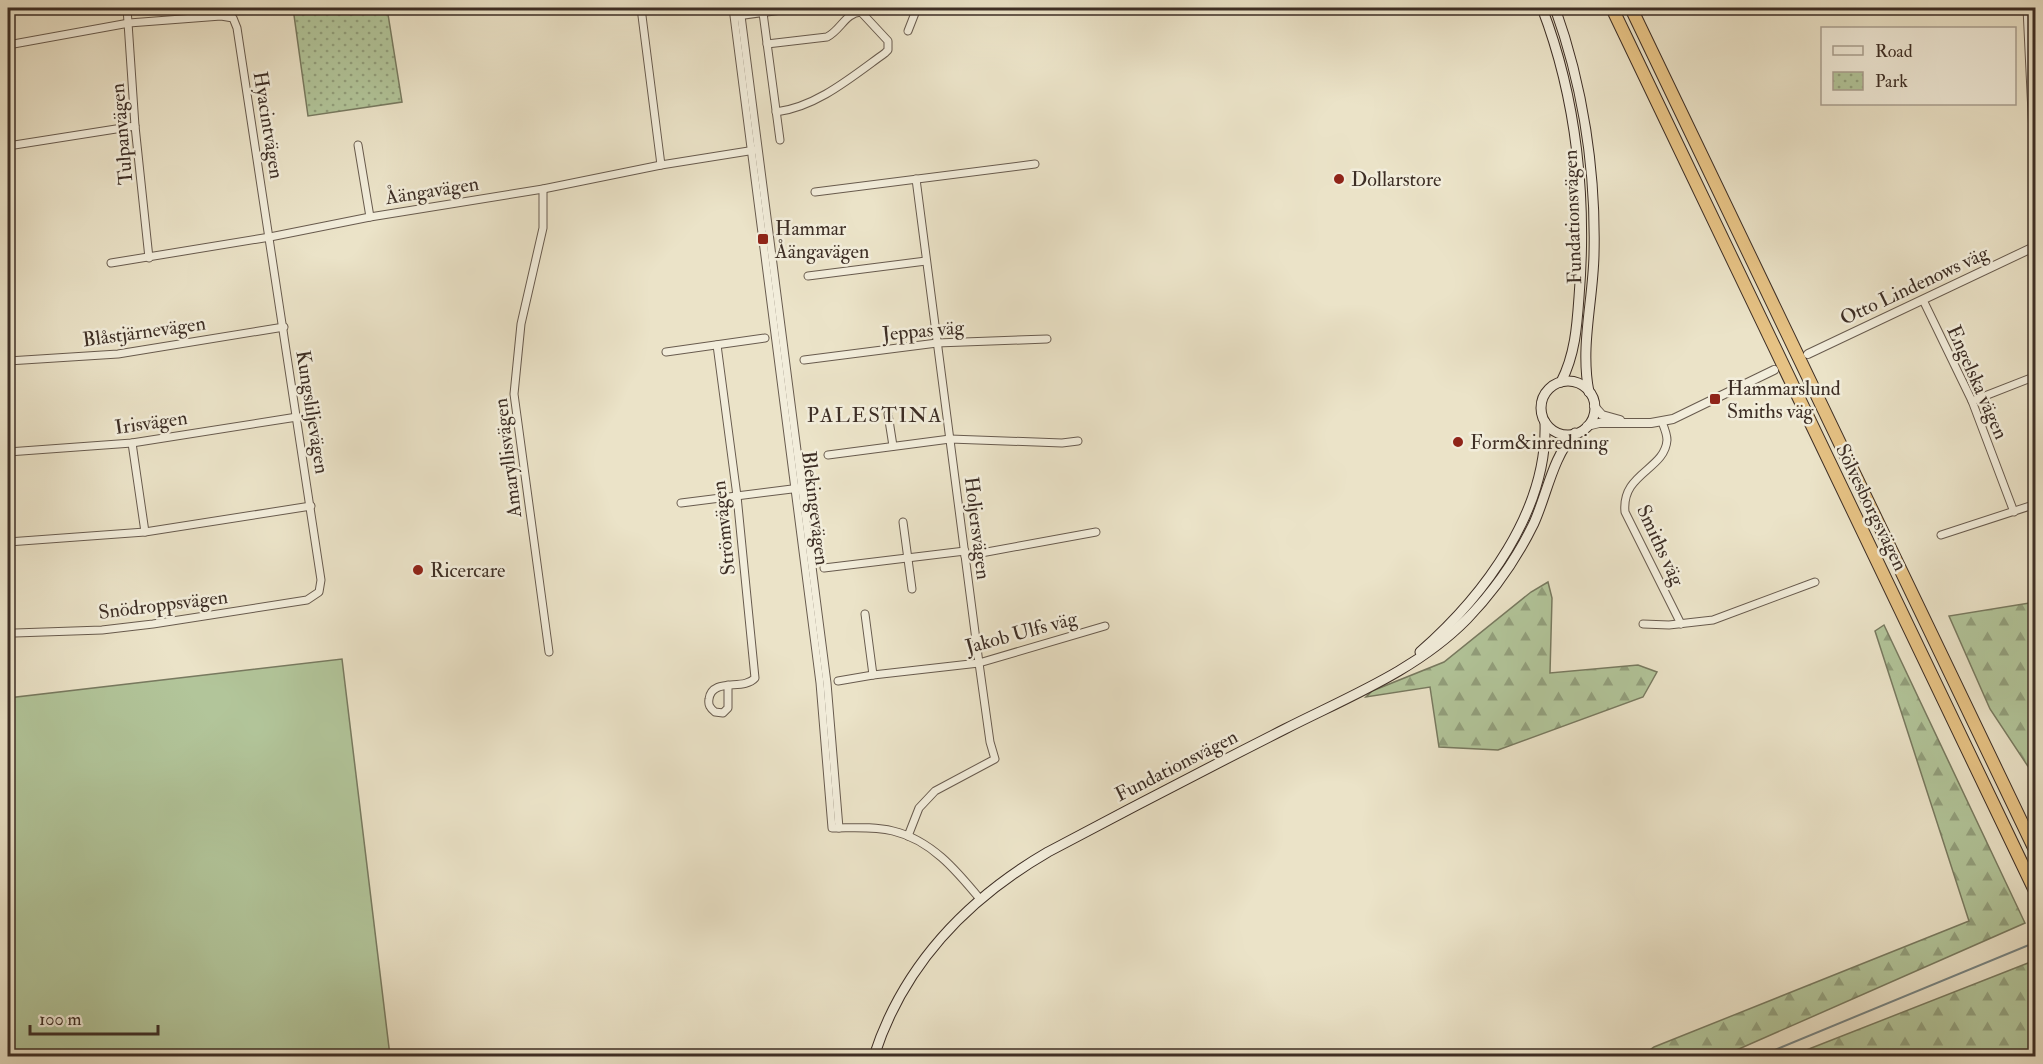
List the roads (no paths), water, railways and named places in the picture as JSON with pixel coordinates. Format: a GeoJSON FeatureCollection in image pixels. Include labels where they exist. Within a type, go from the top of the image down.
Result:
{"type":"FeatureCollection","features":[{"type":"Feature","properties":{"kind":"highway","name":"Sölvesborgsvägen"},"geometry":{"type":"LineString","coordinates":[[1612,8],[2036,893]]}},
{"type":"Feature","properties":{"kind":"highway","name":"Sölvesborgsvägen"},"geometry":{"type":"LineString","coordinates":[[1631,8],[2036,852]]}},
{"type":"Feature","properties":{"kind":"main road","name":"Fundationsvägen"},"geometry":{"type":"LineString","coordinates":[[1542,8],[1554,45],[1570,111],[1580,195],[1582,254],[1578,314],[1571,360],[1561,382]]}},
{"type":"Feature","properties":{"kind":"main road","name":"Fundationsvägen"},"geometry":{"type":"LineString","coordinates":[[1555,8],[1575,77],[1588,145],[1592,183],[1594,255],[1585,352],[1589,392]]}},
{"type":"Feature","properties":{"kind":"main road"},"geometry":{"type":"LineString","coordinates":[[1561,382],[1574,382],[1589,392],[1594,406],[1587,426],[1575,433],[1561,433],[1552,429],[1545,422],[1541,412],[1543,397],[1548,389],[1561,382]]}},
{"type":"Feature","properties":{"kind":"main road","name":"Fundationsvägen"},"geometry":{"type":"LineString","coordinates":[[1394,673],[1434,640],[1460,613],[1496,568],[1517,531],[1536,486],[1546,447],[1545,422]]}},
{"type":"Feature","properties":{"kind":"main road","name":"Fundationsvägen"},"geometry":{"type":"LineString","coordinates":[[980,899],[1006,878],[1048,852],[1394,673],[1445,640],[1474,611],[1510,566],[1530,530],[1562,451],[1575,433]]}},
{"type":"Feature","properties":{"kind":"main road"},"geometry":{"type":"LineString","coordinates":[[874,1056],[894,1007],[915,971],[941,937],[980,899]]}},
{"type":"Feature","properties":{"kind":"street","name":"Tulpanvägen"},"geometry":{"type":"LineString","coordinates":[[128,8],[135,126],[149,258]]}},
{"type":"Feature","properties":{"kind":"street"},"geometry":{"type":"LineString","coordinates":[[640,8],[661,165]]}},
{"type":"Feature","properties":{"kind":"street","name":"Blekingevägen"},"geometry":{"type":"LineString","coordinates":[[733,8],[738,13],[754,150],[826,682],[836,828],[880,829],[908,836],[934,851],[953,867],[980,899]]}},
{"type":"Feature","properties":{"kind":"street"},"geometry":{"type":"LineString","coordinates":[[738,13],[763,13],[796,8]]}},
{"type":"Feature","properties":{"kind":"street"},"geometry":{"type":"LineString","coordinates":[[908,31],[917,8]]}},
{"type":"Feature","properties":{"kind":"street"},"geometry":{"type":"LineString","coordinates":[[2027,8],[2032,65],[2036,197]]}},
{"type":"Feature","properties":{"kind":"street"},"geometry":{"type":"LineString","coordinates":[[767,44],[827,37],[833,34],[849,16],[861,12],[888,41],[888,50],[885,54],[836,88],[788,111],[776,112]]}},
{"type":"Feature","properties":{"kind":"street"},"geometry":{"type":"LineString","coordinates":[[763,13],[780,140]]}},
{"type":"Feature","properties":{"kind":"street","name":"Hyacintvägen"},"geometry":{"type":"LineString","coordinates":[[129,22],[221,16],[233,18],[237,28],[270,237]]}},
{"type":"Feature","properties":{"kind":"street"},"geometry":{"type":"LineString","coordinates":[[8,45],[129,22]]}},
{"type":"Feature","properties":{"kind":"street"},"geometry":{"type":"LineString","coordinates":[[8,146],[135,126]]}},
{"type":"Feature","properties":{"kind":"street"},"geometry":{"type":"LineString","coordinates":[[358,145],[370,217]]}},
{"type":"Feature","properties":{"kind":"street","name":"Åängavägen"},"geometry":{"type":"LineString","coordinates":[[111,263],[270,237],[370,217],[543,189],[661,165],[754,150]]}},
{"type":"Feature","properties":{"kind":"street"},"geometry":{"type":"LineString","coordinates":[[815,192],[1035,164]]}},
{"type":"Feature","properties":{"kind":"street","name":"Holjersvägen"},"geometry":{"type":"LineString","coordinates":[[908,836],[919,808],[935,791],[995,759],[990,742],[979,663],[916,179]]}},
{"type":"Feature","properties":{"kind":"street","name":"Amaryllisvägen"},"geometry":{"type":"LineString","coordinates":[[543,189],[543,228],[521,324],[514,394],[549,652]]}},
{"type":"Feature","properties":{"kind":"street","name":"Kungsliljevägen"},"geometry":{"type":"LineString","coordinates":[[270,237],[311,506],[321,580],[319,592]]}},
{"type":"Feature","properties":{"kind":"street","name":"Otto Lindenows väg"},"geometry":{"type":"LineString","coordinates":[[1808,354],[2036,246]]}},
{"type":"Feature","properties":{"kind":"street"},"geometry":{"type":"LineString","coordinates":[[808,276],[926,261]]}},
{"type":"Feature","properties":{"kind":"street","name":"Engelska vägen"},"geometry":{"type":"LineString","coordinates":[[1923,300],[1972,401],[2014,512]]}},
{"type":"Feature","properties":{"kind":"street","name":"Blåstjärnevägen"},"geometry":{"type":"LineString","coordinates":[[8,361],[118,354],[284,327]]}},
{"type":"Feature","properties":{"kind":"street"},"geometry":{"type":"LineString","coordinates":[[666,352],[765,338]]}},
{"type":"Feature","properties":{"kind":"street","name":"Jeppas väg"},"geometry":{"type":"LineString","coordinates":[[804,360],[937,343],[1047,339]]}},
{"type":"Feature","properties":{"kind":"street","name":"Strömvägen"},"geometry":{"type":"LineString","coordinates":[[717,345],[737,496],[755,678],[747,683],[728,686]]}},
{"type":"Feature","properties":{"kind":"street"},"geometry":{"type":"LineString","coordinates":[[1587,426],[1599,423],[1662,422],[1684,415],[1774,370]]}},
{"type":"Feature","properties":{"kind":"street"},"geometry":{"type":"LineString","coordinates":[[1972,401],[2036,376]]}},
{"type":"Feature","properties":{"kind":"street"},"geometry":{"type":"LineString","coordinates":[[1594,406],[1602,414],[1629,422]]}},
{"type":"Feature","properties":{"kind":"street"},"geometry":{"type":"LineString","coordinates":[[888,414],[893,446]]}},
{"type":"Feature","properties":{"kind":"street","name":"Irisvägen"},"geometry":{"type":"LineString","coordinates":[[8,452],[132,443],[297,417]]}},
{"type":"Feature","properties":{"kind":"street","name":"Smiths väg"},"geometry":{"type":"LineString","coordinates":[[1662,422],[1667,436],[1666,447],[1659,458],[1628,489],[1624,500],[1624,512],[1681,624]]}},
{"type":"Feature","properties":{"kind":"street"},"geometry":{"type":"LineString","coordinates":[[828,455],[950,439],[1062,443],[1078,441]]}},
{"type":"Feature","properties":{"kind":"street"},"geometry":{"type":"LineString","coordinates":[[132,443],[145,532]]}},
{"type":"Feature","properties":{"kind":"street"},"geometry":{"type":"LineString","coordinates":[[681,503],[799,488]]}},
{"type":"Feature","properties":{"kind":"street"},"geometry":{"type":"LineString","coordinates":[[1941,535],[2036,504]]}},
{"type":"Feature","properties":{"kind":"street"},"geometry":{"type":"LineString","coordinates":[[8,542],[145,532],[311,506]]}},
{"type":"Feature","properties":{"kind":"street"},"geometry":{"type":"LineString","coordinates":[[903,522],[912,589]]}},
{"type":"Feature","properties":{"kind":"street"},"geometry":{"type":"LineString","coordinates":[[824,568],[908,557],[965,553],[1096,532]]}},
{"type":"Feature","properties":{"kind":"street"},"geometry":{"type":"LineString","coordinates":[[1643,624],[1681,624],[1713,620],[1815,582]]}},
{"type":"Feature","properties":{"kind":"street","name":"Snödroppsvägen"},"geometry":{"type":"LineString","coordinates":[[8,630],[15,633],[102,630],[153,624],[307,600],[319,592]]}},
{"type":"Feature","properties":{"kind":"street"},"geometry":{"type":"LineString","coordinates":[[865,614],[873,675]]}},
{"type":"Feature","properties":{"kind":"street","name":"Jakob Ulfs väg"},"geometry":{"type":"LineString","coordinates":[[838,681],[979,663],[1105,626]]}},
{"type":"Feature","properties":{"kind":"waterway"},"geometry":{"type":"LineString","coordinates":[[1760,1056],[2036,942]]}},
{"type":"Feature","properties":{"kind":"place","name":"Dollarstore"},"geometry":{"type":"Point","coordinates":[1339,179]}},
{"type":"Feature","properties":{"kind":"place","name":"Hammar Åängavägen"},"geometry":{"type":"Point","coordinates":[763,239]}},
{"type":"Feature","properties":{"kind":"place","name":"Hammarslund Smiths väg"},"geometry":{"type":"Point","coordinates":[1715,399]}},
{"type":"Feature","properties":{"kind":"place","name":"Form&inredning"},"geometry":{"type":"Point","coordinates":[1458,442]}},
{"type":"Feature","properties":{"kind":"place","name":"Ricercare"},"geometry":{"type":"Point","coordinates":[418,570]}},
{"type":"Feature","properties":{"kind":"district","name":"PALESTINA"},"geometry":{"type":"Point","coordinates":[875,415]}}]}
